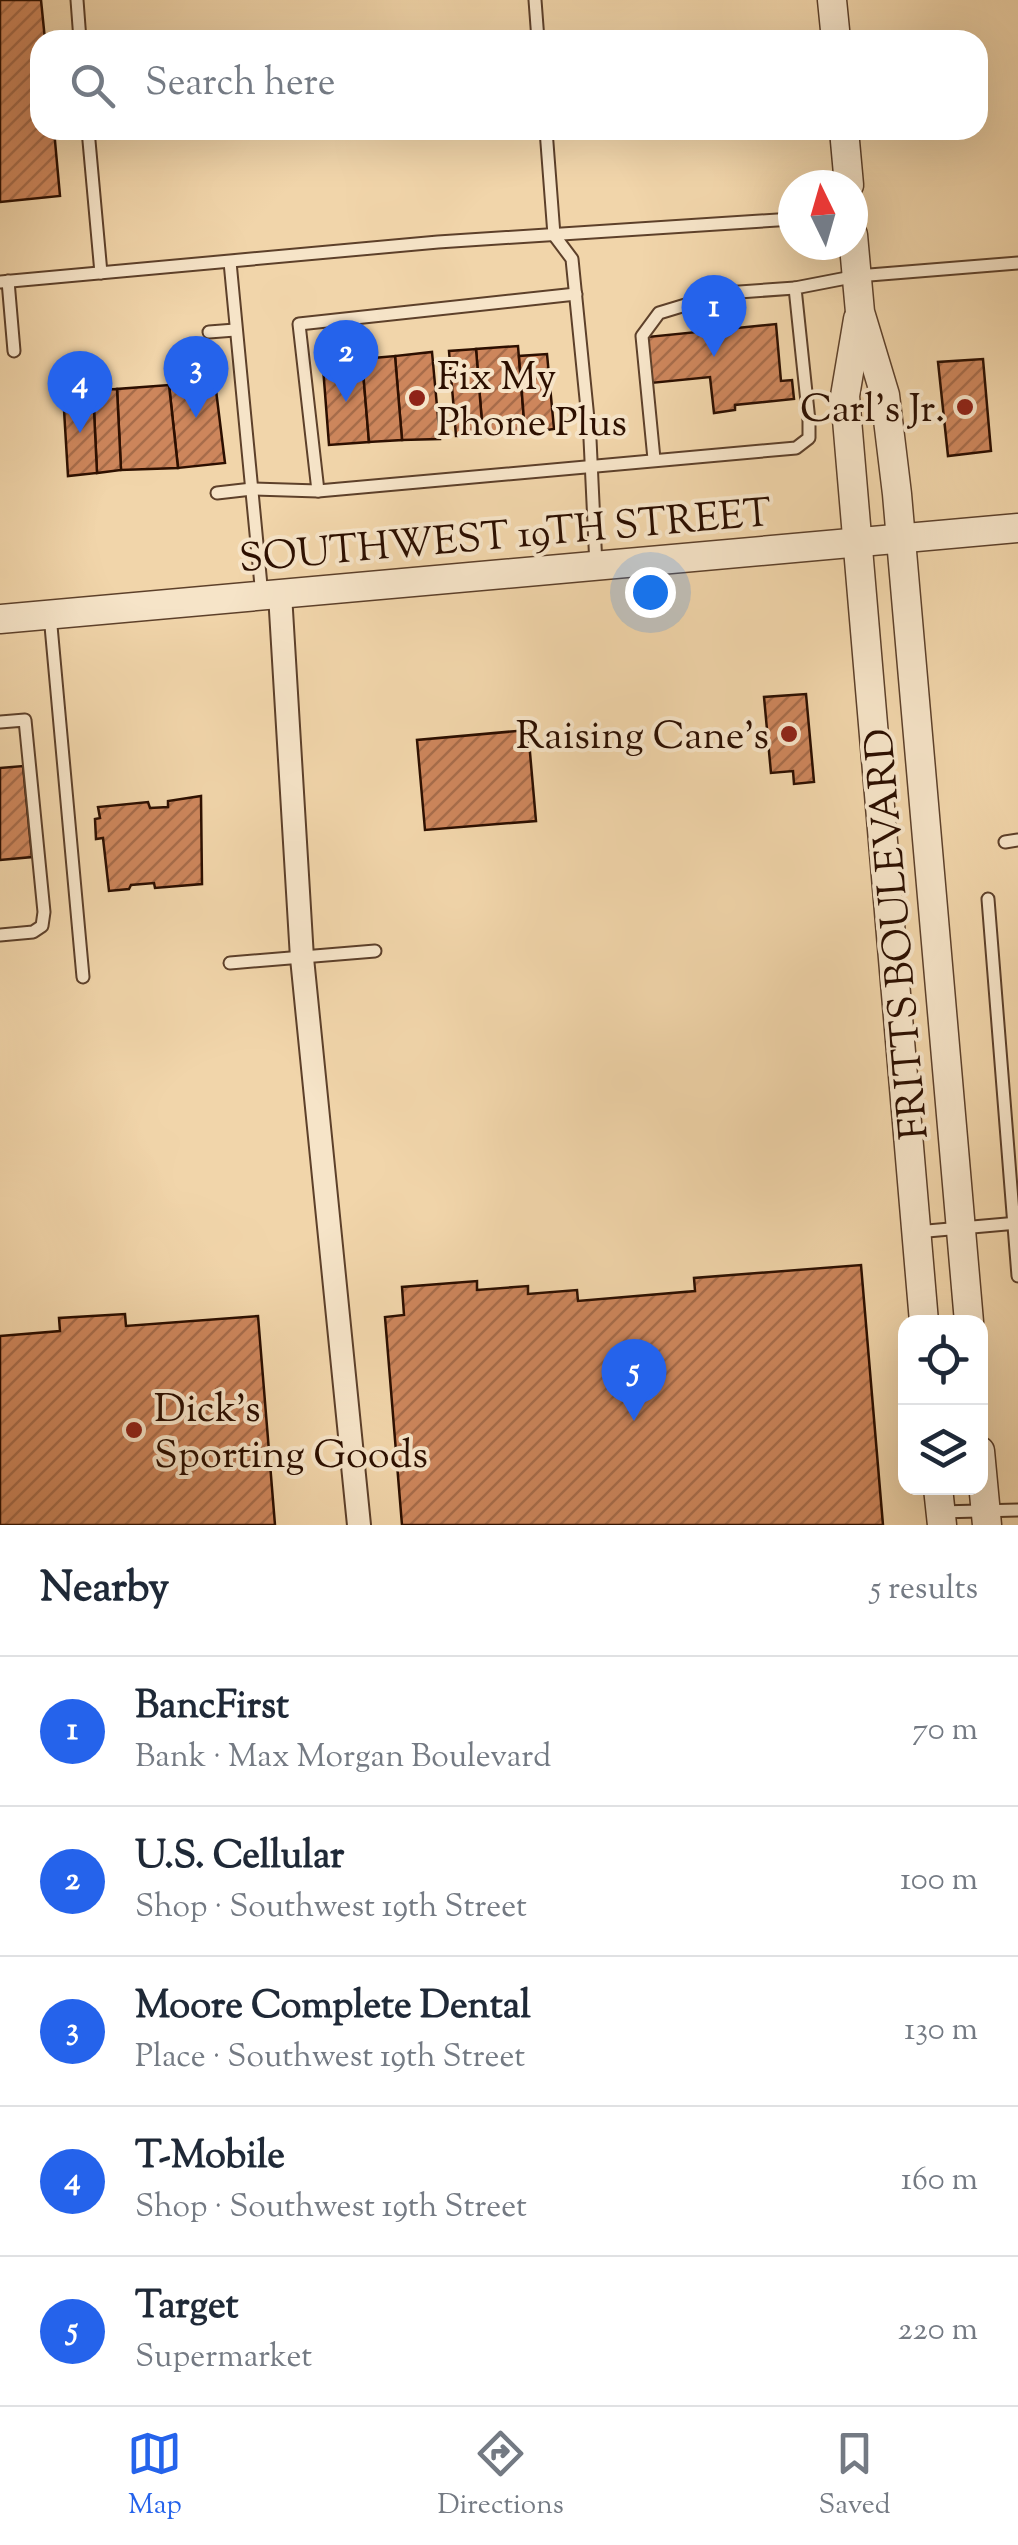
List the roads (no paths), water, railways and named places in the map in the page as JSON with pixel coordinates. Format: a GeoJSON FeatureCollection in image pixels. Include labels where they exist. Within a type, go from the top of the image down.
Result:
{"type":"FeatureCollection","features":[{"type":"Feature","properties":{"kind":"street"},"geometry":{"type":"LineString","coordinates":[[832,0],[835,30]]}},
{"type":"Feature","properties":{"kind":"street"},"geometry":{"type":"LineString","coordinates":[[845,140],[847,170]]}},
{"type":"Feature","properties":{"kind":"street"},"geometry":{"type":"LineString","coordinates":[[855,260],[860,312]]}},
{"type":"Feature","properties":{"kind":"street","name":"FRITTS BOULEVARD"},"geometry":{"type":"LineString","coordinates":[[860,312],[885,395],[902,539],[968,1315]]}},
{"type":"Feature","properties":{"kind":"street","name":"FRITTS BOULEVARD"},"geometry":{"type":"LineString","coordinates":[[860,312],[845,396],[923,1315]]}},
{"type":"Feature","properties":{"kind":"street","name":"SOUTHWEST 19TH STREET"},"geometry":{"type":"LineString","coordinates":[[0,619],[1018,528]]}},
{"type":"Feature","properties":{"kind":"street"},"geometry":{"type":"LineString","coordinates":[[271,595],[302,958],[360,1525]]}},
{"type":"Feature","properties":{"kind":"lane"},"geometry":{"type":"LineString","coordinates":[[77,0],[79,30]]}},
{"type":"Feature","properties":{"kind":"lane"},"geometry":{"type":"LineString","coordinates":[[534,0],[537,30]]}},
{"type":"Feature","properties":{"kind":"lane"},"geometry":{"type":"LineString","coordinates":[[89,140],[101,274]]}},
{"type":"Feature","properties":{"kind":"lane"},"geometry":{"type":"LineString","coordinates":[[547,140],[554,234],[572,259],[592,466],[596,566]]}},
{"type":"Feature","properties":{"kind":"lane"},"geometry":{"type":"LineString","coordinates":[[14,351],[4,281],[438,242],[778,220]]}},
{"type":"Feature","properties":{"kind":"lane"},"geometry":{"type":"LineString","coordinates":[[230,262],[252,489],[271,595]]}},
{"type":"Feature","properties":{"kind":"lane"},"geometry":{"type":"LineString","coordinates":[[654,459],[642,336],[659,313],[725,292],[796,288],[856,276],[1018,263]]}},
{"type":"Feature","properties":{"kind":"lane"},"geometry":{"type":"LineString","coordinates":[[217,493],[252,489],[318,491],[796,448],[809,438],[796,288]]}},
{"type":"Feature","properties":{"kind":"lane"},"geometry":{"type":"LineString","coordinates":[[318,491],[298,324],[576,294]]}},
{"type":"Feature","properties":{"kind":"lane"},"geometry":{"type":"LineString","coordinates":[[209,332],[235,330]]}},
{"type":"Feature","properties":{"kind":"lane"},"geometry":{"type":"LineString","coordinates":[[50,614],[83,977]]}},
{"type":"Feature","properties":{"kind":"lane"},"geometry":{"type":"LineString","coordinates":[[0,722],[25,720],[44,912],[42,926],[33,932],[0,935]]}},
{"type":"Feature","properties":{"kind":"lane"},"geometry":{"type":"LineString","coordinates":[[988,899],[1018,1276]]}},
{"type":"Feature","properties":{"kind":"lane"},"geometry":{"type":"LineString","coordinates":[[230,964],[375,951]]}},
{"type":"Feature","properties":{"kind":"lane"},"geometry":{"type":"LineString","coordinates":[[916,1232],[1016,1223]]}},
{"type":"Feature","properties":{"kind":"lane"},"geometry":{"type":"LineString","coordinates":[[940,1508],[986,1519],[1018,1510]]}},
{"type":"Feature","properties":{"kind":"place","name":"BancFirst"},"geometry":{"type":"Point","coordinates":[714,357]}},
{"type":"Feature","properties":{"kind":"place","name":"Fix My Phone Plus"},"geometry":{"type":"Point","coordinates":[417,398]}},
{"type":"Feature","properties":{"kind":"place","name":"U.S. Cellular"},"geometry":{"type":"Point","coordinates":[346,402]}},
{"type":"Feature","properties":{"kind":"place","name":"Carl's Jr."},"geometry":{"type":"Point","coordinates":[965,407]}},
{"type":"Feature","properties":{"kind":"place","name":"Moore Complete Dental"},"geometry":{"type":"Point","coordinates":[196,418]}},
{"type":"Feature","properties":{"kind":"place","name":"T-Mobile"},"geometry":{"type":"Point","coordinates":[80,433]}},
{"type":"Feature","properties":{"kind":"place","name":"Raising Cane's"},"geometry":{"type":"Point","coordinates":[789,734]}},
{"type":"Feature","properties":{"kind":"place","name":"Target"},"geometry":{"type":"Point","coordinates":[634,1421]}},
{"type":"Feature","properties":{"kind":"place","name":"Dick's Sporting Goods"},"geometry":{"type":"Point","coordinates":[134,1430]}}]}
